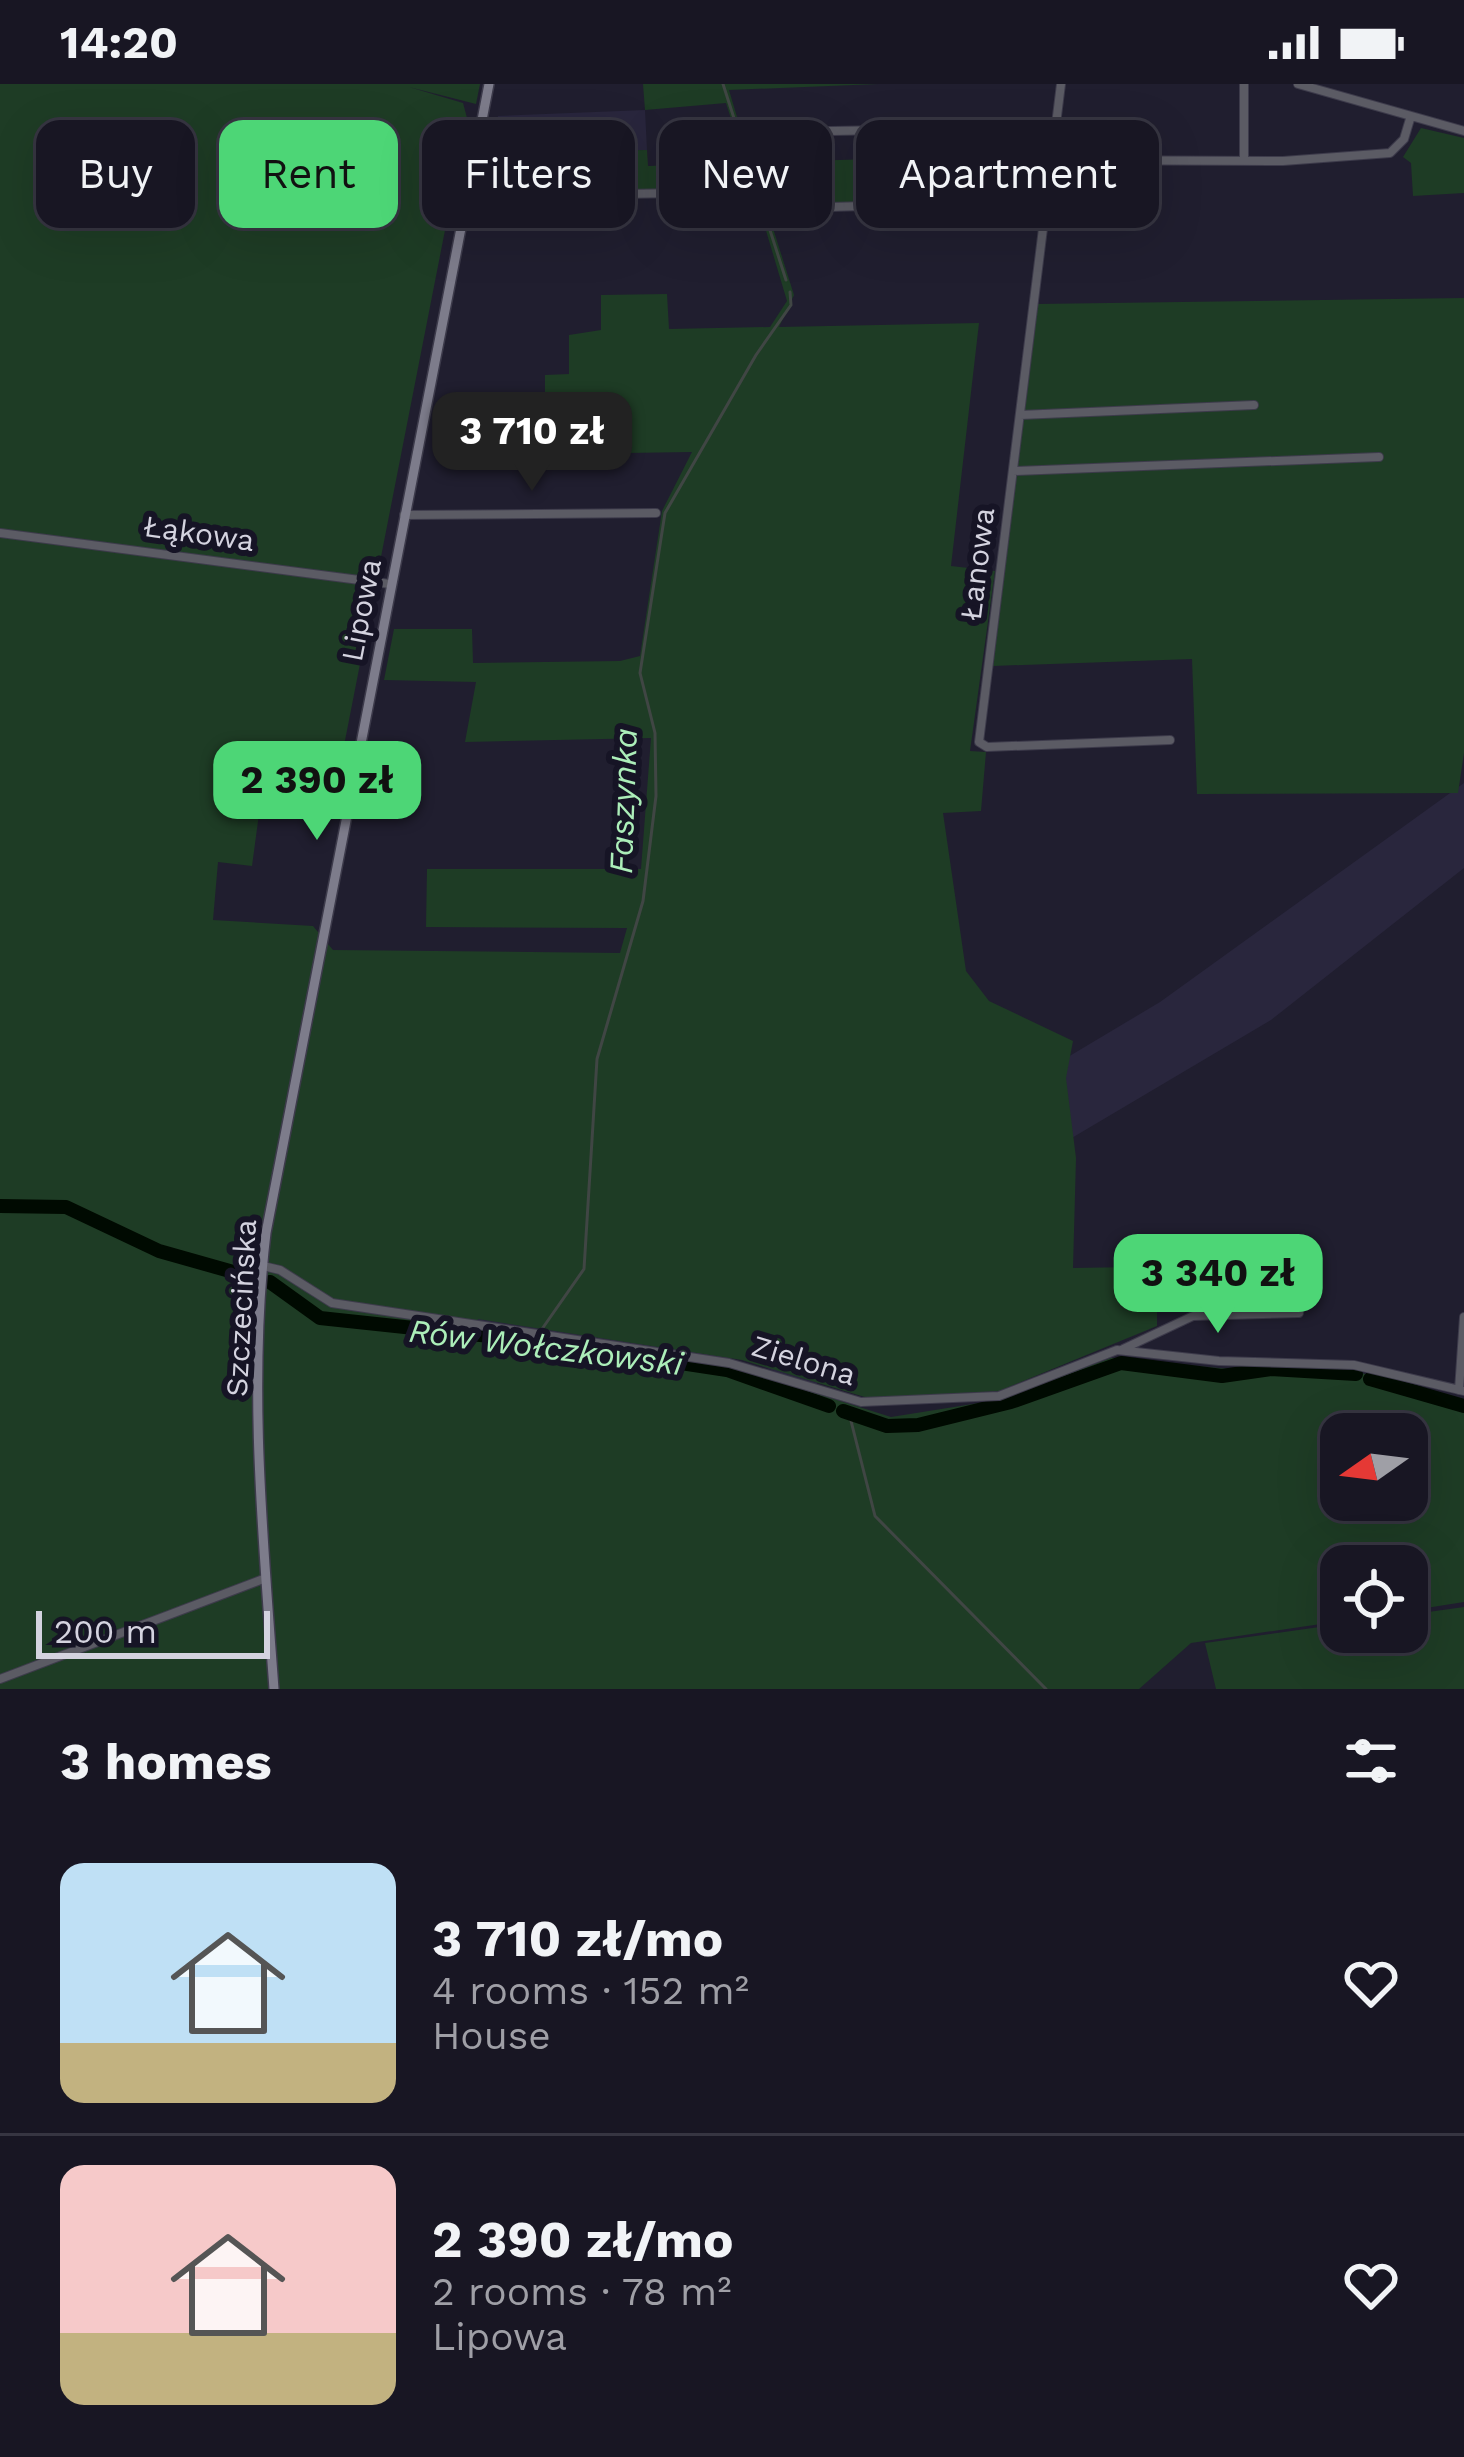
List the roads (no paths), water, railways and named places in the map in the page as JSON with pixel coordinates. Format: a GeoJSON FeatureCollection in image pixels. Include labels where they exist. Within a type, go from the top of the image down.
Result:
{"type":"FeatureCollection","features":[{"type":"Feature","properties":{"kind":"street","name":"Lipowa"},"geometry":{"type":"LineString","coordinates":[[482,120],[489,84]]}},
{"type":"Feature","properties":{"kind":"street","name":"Łanowa"},"geometry":{"type":"LineString","coordinates":[[1056,120],[1060,84]]}},
{"type":"Feature","properties":{"kind":"street"},"geometry":{"type":"LineString","coordinates":[[1244,84],[1244,158]]}},
{"type":"Feature","properties":{"kind":"street"},"geometry":{"type":"LineString","coordinates":[[1298,84],[1464,131]]}},
{"type":"Feature","properties":{"kind":"street"},"geometry":{"type":"LineString","coordinates":[[1159,159],[1283,161],[1390,153],[1404,139],[1410,119]]}},
{"type":"Feature","properties":{"kind":"street","name":"Lipowa"},"geometry":{"type":"LineString","coordinates":[[322,934],[461,228]]}},
{"type":"Feature","properties":{"kind":"street","name":"Łanowa"},"geometry":{"type":"LineString","coordinates":[[1043,228],[979,742],[987,747],[1170,740]]}},
{"type":"Feature","properties":{"kind":"street"},"geometry":{"type":"LineString","coordinates":[[1020,415],[1254,404]]}},
{"type":"Feature","properties":{"kind":"street"},"geometry":{"type":"LineString","coordinates":[[1012,471],[1379,457]]}},
{"type":"Feature","properties":{"kind":"street"},"geometry":{"type":"LineString","coordinates":[[404,515],[656,513]]}},
{"type":"Feature","properties":{"kind":"street","name":"Łąkowa"},"geometry":{"type":"LineString","coordinates":[[0,533],[390,584]]}},
{"type":"Feature","properties":{"kind":"street","name":"Szczecińska"},"geometry":{"type":"LineString","coordinates":[[274,1689],[266,1577],[262,1266],[322,934]]}},
{"type":"Feature","properties":{"kind":"street","name":"Zielona"},"geometry":{"type":"LineString","coordinates":[[262,1266],[280,1270],[332,1303],[729,1363],[861,1402],[999,1396],[1123,1351],[1193,1316],[1299,1313]]}},
{"type":"Feature","properties":{"kind":"street"},"geometry":{"type":"LineString","coordinates":[[1462,1391],[1464,1317]]}},
{"type":"Feature","properties":{"kind":"street","name":"Zielona"},"geometry":{"type":"LineString","coordinates":[[1123,1351],[1354,1365],[1462,1391]]}},
{"type":"Feature","properties":{"kind":"street"},"geometry":{"type":"LineString","coordinates":[[0,1679],[266,1577]]}},
{"type":"Feature","properties":{"kind":"waterway","name":"Faszynka"},"geometry":{"type":"LineString","coordinates":[[723,84],[786,280]]}},
{"type":"Feature","properties":{"kind":"waterway","name":"Faszynka"},"geometry":{"type":"LineString","coordinates":[[542,1329],[584,1269],[597,1059],[643,901],[656,796],[655,733],[640,673],[665,513],[756,355],[791,305],[790,292]]}},
{"type":"Feature","properties":{"kind":"waterway","name":"Rów Wołczkowski"},"geometry":{"type":"LineString","coordinates":[[0,1206],[66,1207],[159,1251],[251,1277]]}},
{"type":"Feature","properties":{"kind":"waterway","name":"Rów Wołczkowski"},"geometry":{"type":"LineString","coordinates":[[270,1282],[320,1318],[536,1341],[727,1370],[829,1406]]}},
{"type":"Feature","properties":{"kind":"waterway","name":"Rów Wołczkowski"},"geometry":{"type":"LineString","coordinates":[[843,1411],[887,1426],[918,1425],[1011,1402],[1121,1363],[1222,1376],[1271,1369],[1356,1374]]}},
{"type":"Feature","properties":{"kind":"waterway","name":"Rów Wołczkowski"},"geometry":{"type":"LineString","coordinates":[[1370,1379],[1464,1406]]}},
{"type":"Feature","properties":{"kind":"waterway"},"geometry":{"type":"LineString","coordinates":[[849,1413],[875,1516],[1046,1689]]}}]}
